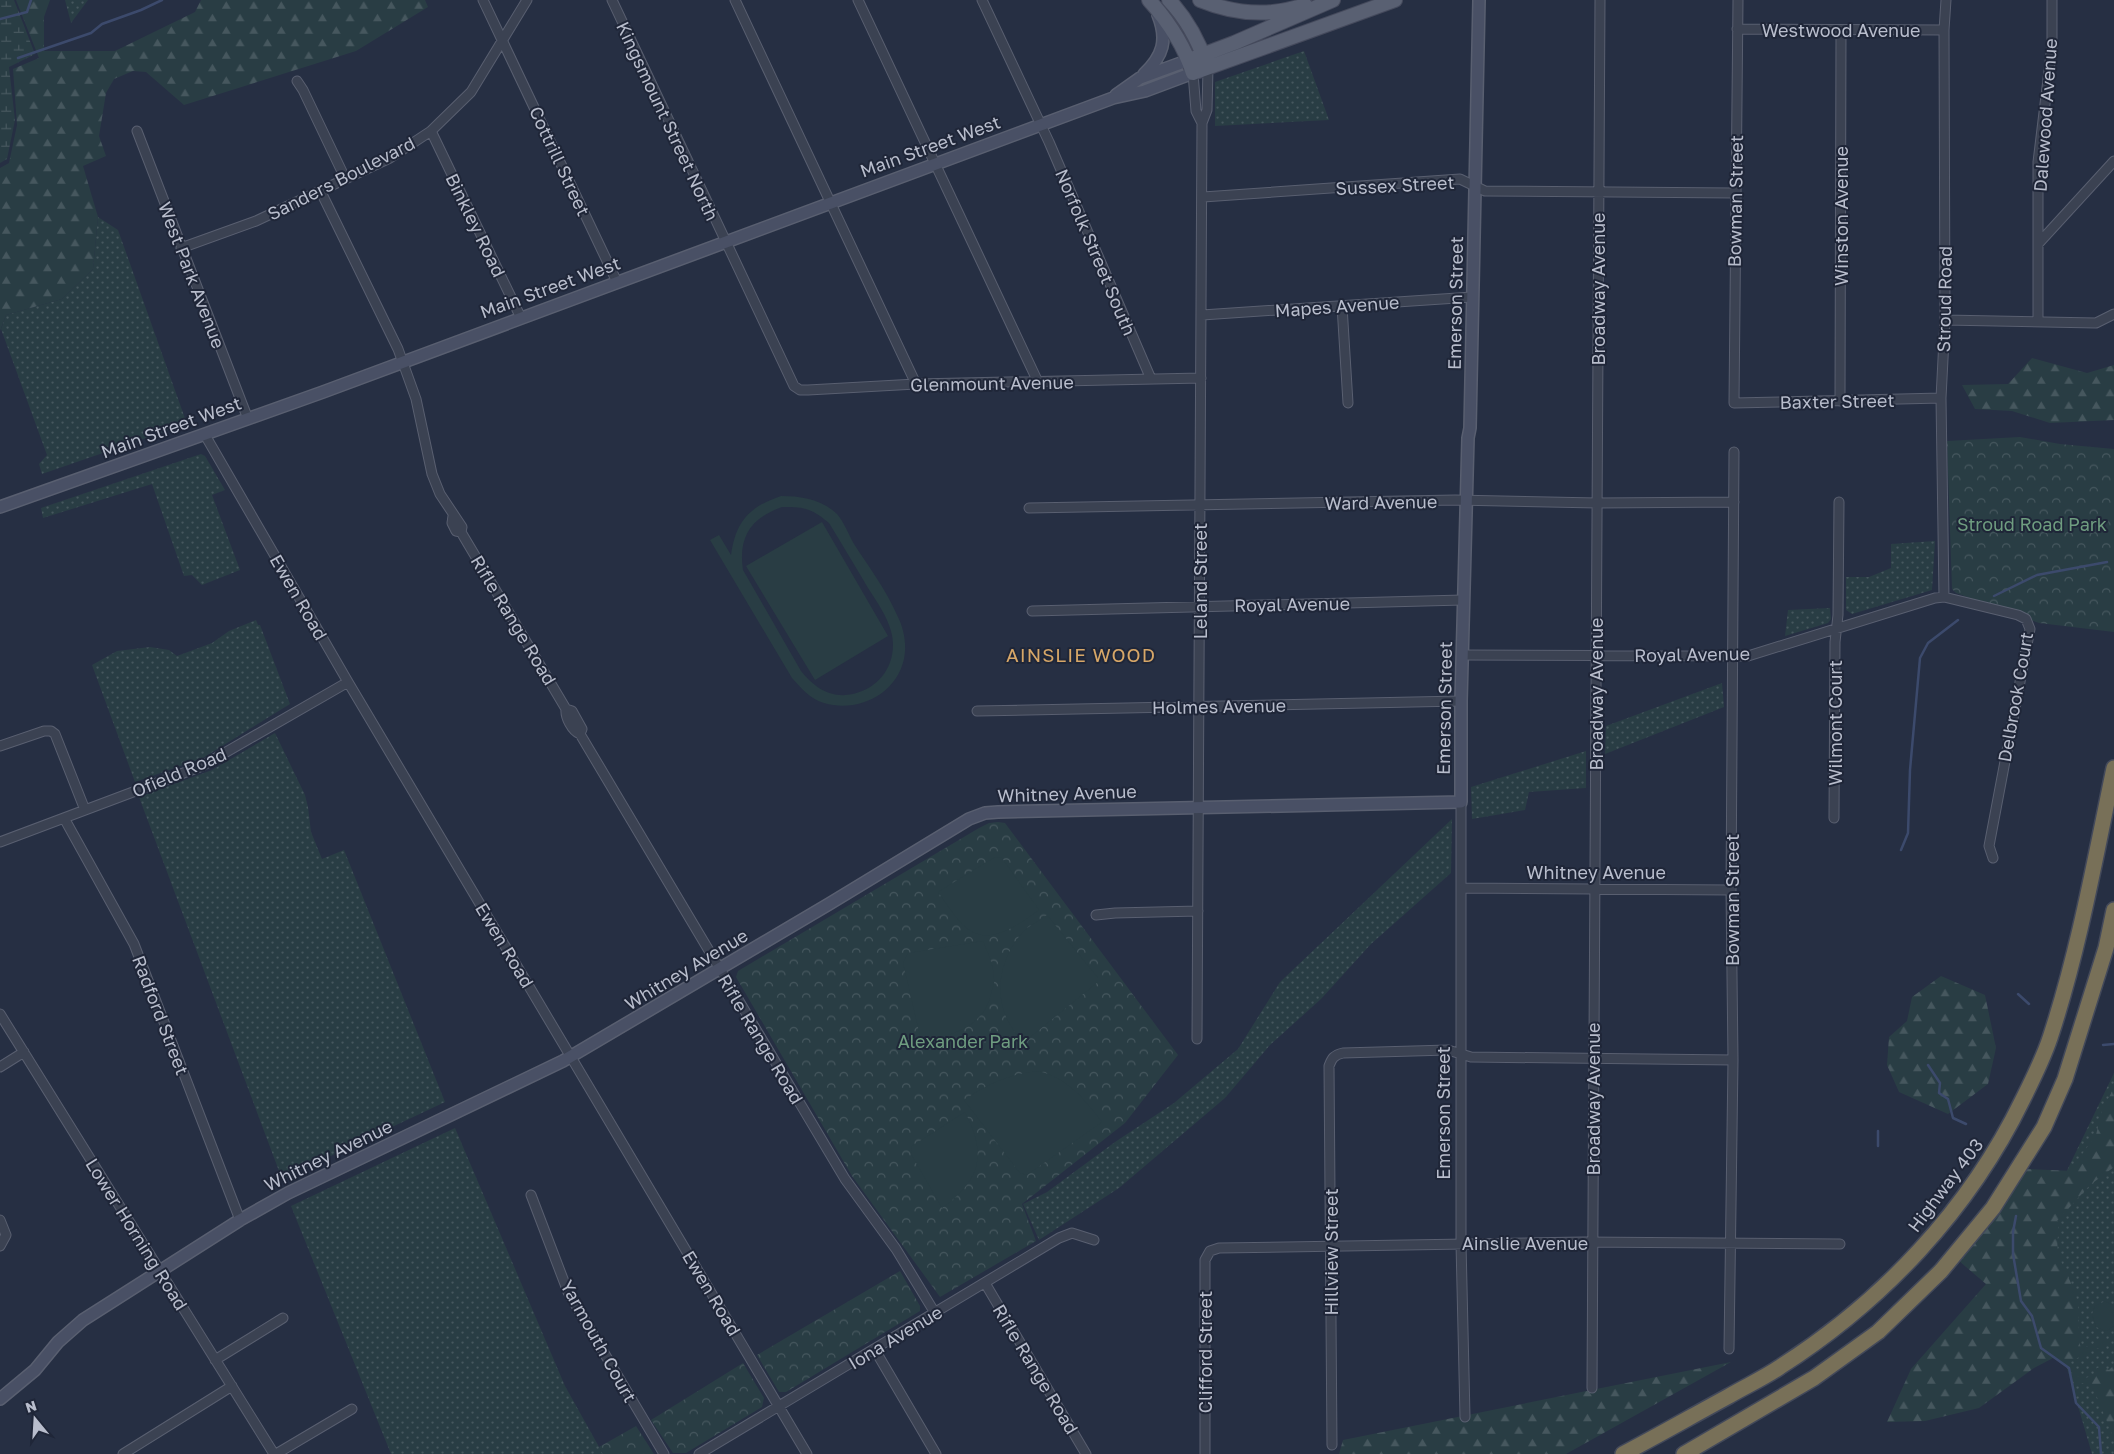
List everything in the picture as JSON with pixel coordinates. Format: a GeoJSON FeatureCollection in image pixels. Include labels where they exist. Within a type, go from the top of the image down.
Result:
{"type":"FeatureCollection","features":[{"type":"Feature","properties":{"kind":"highway","name":"Highway 403"},"geometry":{"type":"LineString","coordinates":[[1624,1454],[1779,1368],[1819,1340],[1854,1313],[1892,1279],[1914,1257],[1967,1194],[2012,1122],[2049,1040],[2072,965],[2114,768]]}},
{"type":"Feature","properties":{"kind":"highway"},"geometry":{"type":"LineString","coordinates":[[1684,1454],[1814,1378],[1878,1332],[1941,1271],[1993,1208],[2044,1127],[2065,1079],[2106,948],[2114,910]]}},
{"type":"Feature","properties":{"kind":"main road"},"geometry":{"type":"LineString","coordinates":[[1169,0],[1184,19],[1208,68]]}},
{"type":"Feature","properties":{"kind":"main road"},"geometry":{"type":"LineString","coordinates":[[1200,0],[1229,9],[1258,13],[1292,9],[1318,0]]}},
{"type":"Feature","properties":{"kind":"main road","name":"Main Street West"},"geometry":{"type":"LineString","coordinates":[[1191,67],[1203,55],[1250,37],[1333,0]]}},
{"type":"Feature","properties":{"kind":"main road","name":"Main Street West"},"geometry":{"type":"LineString","coordinates":[[1191,67],[1208,68],[1395,0]]}},
{"type":"Feature","properties":{"kind":"main road"},"geometry":{"type":"LineString","coordinates":[[1150,1],[1177,37],[1191,67]]}},
{"type":"Feature","properties":{"kind":"street","name":"Cottrill Street"},"geometry":{"type":"LineString","coordinates":[[483,0],[617,282]]}},
{"type":"Feature","properties":{"kind":"street","name":"Sanders Boulevard"},"geometry":{"type":"LineString","coordinates":[[181,248],[256,221],[390,158],[431,132],[471,92],[527,0]]}},
{"type":"Feature","properties":{"kind":"street","name":"Kingsmount Street North"},"geometry":{"type":"LineString","coordinates":[[612,0],[789,379]]}},
{"type":"Feature","properties":{"kind":"street"},"geometry":{"type":"LineString","coordinates":[[735,0],[916,384]]}},
{"type":"Feature","properties":{"kind":"street"},"geometry":{"type":"LineString","coordinates":[[858,0],[1038,382]]}},
{"type":"Feature","properties":{"kind":"street","name":"Norfolk Street South"},"geometry":{"type":"LineString","coordinates":[[982,0],[1041,124],[1150,379]]}},
{"type":"Feature","properties":{"kind":"street","name":"Emerson Street"},"geometry":{"type":"LineString","coordinates":[[1465,1417],[1461,1243],[1461,701],[1479,0]]}},
{"type":"Feature","properties":{"kind":"street","name":"Broadway Avenue"},"geometry":{"type":"LineString","coordinates":[[1592,1388],[1600,0]]}},
{"type":"Feature","properties":{"kind":"street","name":"Bowman Street"},"geometry":{"type":"LineString","coordinates":[[1734,403],[1734,193],[1738,0]]}},
{"type":"Feature","properties":{"kind":"street","name":"Stroud Road"},"geometry":{"type":"LineString","coordinates":[[1944,597],[1941,398],[1945,320],[1944,30],[1946,0]]}},
{"type":"Feature","properties":{"kind":"street","name":"Dalewood Avenue"},"geometry":{"type":"LineString","coordinates":[[2038,321],[2038,162],[2052,46],[2052,0]]}},
{"type":"Feature","properties":{"kind":"street"},"geometry":{"type":"LineString","coordinates":[[1140,78],[1156,62],[1163,43],[1163,28],[1150,1]]}},
{"type":"Feature","properties":{"kind":"street","name":"Westwood Avenue"},"geometry":{"type":"LineString","coordinates":[[1737,28],[1944,30]]}},
{"type":"Feature","properties":{"kind":"street","name":"Winston Avenue"},"geometry":{"type":"LineString","coordinates":[[1840,401],[1841,30]]}},
{"type":"Feature","properties":{"kind":"street","name":"Main Street West"},"geometry":{"type":"LineString","coordinates":[[1112,98],[1140,78],[1191,67]]}},
{"type":"Feature","properties":{"kind":"street","name":"Main Street West"},"geometry":{"type":"LineString","coordinates":[[0,507],[205,435],[1112,98],[1145,91],[1191,67]]}},
{"type":"Feature","properties":{"kind":"street","name":"Leland Street"},"geometry":{"type":"LineString","coordinates":[[1191,67],[1196,111],[1202,123]]}},
{"type":"Feature","properties":{"kind":"street","name":"Leland Street"},"geometry":{"type":"LineString","coordinates":[[1198,1039],[1202,123],[1207,110],[1208,68]]}},
{"type":"Feature","properties":{"kind":"street"},"geometry":{"type":"LineString","coordinates":[[297,81],[345,178]]}},
{"type":"Feature","properties":{"kind":"street","name":"West Park Avenue"},"geometry":{"type":"LineString","coordinates":[[137,131],[248,419]]}},
{"type":"Feature","properties":{"kind":"street","name":"Binkley Road"},"geometry":{"type":"LineString","coordinates":[[431,132],[521,318]]}},
{"type":"Feature","properties":{"kind":"street"},"geometry":{"type":"LineString","coordinates":[[2038,244],[2114,161]]}},
{"type":"Feature","properties":{"kind":"street","name":"Sussex Street"},"geometry":{"type":"LineString","coordinates":[[1203,196],[1460,180],[1486,191],[1734,193]]}},
{"type":"Feature","properties":{"kind":"street","name":"Rifle Range Road"},"geometry":{"type":"LineString","coordinates":[[320,190],[402,362],[416,399],[432,474],[440,494],[453,516],[458,518],[462,527],[461,532],[566,709],[572,712],[582,729],[580,734],[845,1179],[896,1249],[936,1313]]}},
{"type":"Feature","properties":{"kind":"street","name":"Mapes Avenue"},"geometry":{"type":"LineString","coordinates":[[1202,315],[1472,297]]}},
{"type":"Feature","properties":{"kind":"street"},"geometry":{"type":"LineString","coordinates":[[1342,306],[1348,402]]}},
{"type":"Feature","properties":{"kind":"street"},"geometry":{"type":"LineString","coordinates":[[1945,320],[2096,323],[2114,314]]}},
{"type":"Feature","properties":{"kind":"street","name":"Glenmount Avenue"},"geometry":{"type":"LineString","coordinates":[[789,379],[800,390],[916,384],[1201,378]]}},
{"type":"Feature","properties":{"kind":"street","name":"Baxter Street"},"geometry":{"type":"LineString","coordinates":[[1734,403],[1941,398]]}},
{"type":"Feature","properties":{"kind":"street","name":"Ewen Road"},"geometry":{"type":"LineString","coordinates":[[205,435],[348,682],[807,1454]]}},
{"type":"Feature","properties":{"kind":"street","name":"Bowman Street"},"geometry":{"type":"LineString","coordinates":[[1730,1349],[1729,1242],[1733,1060],[1730,890],[1734,452]]}},
{"type":"Feature","properties":{"kind":"street","name":"Ward Avenue"},"geometry":{"type":"LineString","coordinates":[[1029,508],[1466,500],[1597,503],[1734,502]]}},
{"type":"Feature","properties":{"kind":"street","name":"Wilmont Court"},"geometry":{"type":"LineString","coordinates":[[1834,818],[1835,642],[1837,629],[1839,502]]}},
{"type":"Feature","properties":{"kind":"street","name":"Royal Avenue"},"geometry":{"type":"LineString","coordinates":[[1462,654],[1748,656],[1935,598],[1944,597]]}},
{"type":"Feature","properties":{"kind":"street","name":"Delbrook Court"},"geometry":{"type":"LineString","coordinates":[[1944,597],[2018,615],[2026,619],[2030,629],[1989,846],[1993,858]]}},
{"type":"Feature","properties":{"kind":"street","name":"Royal Avenue"},"geometry":{"type":"LineString","coordinates":[[1032,611],[1463,600]]}},
{"type":"Feature","properties":{"kind":"street","name":"Ofield Road"},"geometry":{"type":"LineString","coordinates":[[0,842],[202,766],[348,682]]}},
{"type":"Feature","properties":{"kind":"street","name":"Holmes Avenue"},"geometry":{"type":"LineString","coordinates":[[977,711],[1461,701]]}},
{"type":"Feature","properties":{"kind":"street"},"geometry":{"type":"LineString","coordinates":[[0,746],[44,731],[50,731],[55,734],[85,810]]}},
{"type":"Feature","properties":{"kind":"street","name":"Whitney Avenue"},"geometry":{"type":"LineString","coordinates":[[0,1399],[35,1370],[58,1342],[82,1320],[240,1220],[288,1193],[571,1056],[969,819],[985,813],[1461,802]]}},
{"type":"Feature","properties":{"kind":"street","name":"Radford Street"},"geometry":{"type":"LineString","coordinates":[[64,818],[134,944],[240,1220]]}},
{"type":"Feature","properties":{"kind":"street","name":"Whitney Avenue"},"geometry":{"type":"LineString","coordinates":[[1461,888],[1730,890]]}},
{"type":"Feature","properties":{"kind":"street"},"geometry":{"type":"LineString","coordinates":[[1096,915],[1198,911]]}},
{"type":"Feature","properties":{"kind":"street","name":"Lower Horning Road"},"geometry":{"type":"LineString","coordinates":[[0,1014],[275,1454]]}},
{"type":"Feature","properties":{"kind":"street","name":"Hillview Street"},"geometry":{"type":"LineString","coordinates":[[1332,1445],[1329,1066],[1336,1054],[1343,1053],[1448,1050],[1461,1054]]}},
{"type":"Feature","properties":{"kind":"street"},"geometry":{"type":"LineString","coordinates":[[0,1067],[24,1052]]}},
{"type":"Feature","properties":{"kind":"street"},"geometry":{"type":"LineString","coordinates":[[1461,1054],[1471,1057],[1733,1060]]}},
{"type":"Feature","properties":{"kind":"street","name":"Yarmouth Court"},"geometry":{"type":"LineString","coordinates":[[531,1195],[568,1292],[664,1454]]}},
{"type":"Feature","properties":{"kind":"street"},"geometry":{"type":"LineString","coordinates":[[0,1220],[6,1236],[0,1246]]}},
{"type":"Feature","properties":{"kind":"street","name":"Iona Avenue"},"geometry":{"type":"LineString","coordinates":[[699,1454],[1059,1238],[1072,1233],[1094,1240]]}},
{"type":"Feature","properties":{"kind":"street","name":"Ainslie Avenue"},"geometry":{"type":"LineString","coordinates":[[1210,1251],[1219,1248],[1461,1243],[1729,1242],[1840,1244]]}},
{"type":"Feature","properties":{"kind":"street","name":"Clifford Street"},"geometry":{"type":"LineString","coordinates":[[1205,1454],[1206,1260],[1210,1251]]}},
{"type":"Feature","properties":{"kind":"street","name":"Rifle Range Road"},"geometry":{"type":"LineString","coordinates":[[985,1283],[1086,1454]]}},
{"type":"Feature","properties":{"kind":"street"},"geometry":{"type":"LineString","coordinates":[[215,1360],[284,1318]]}},
{"type":"Feature","properties":{"kind":"street"},"geometry":{"type":"LineString","coordinates":[[875,1350],[936,1454]]}},
{"type":"Feature","properties":{"kind":"street"},"geometry":{"type":"LineString","coordinates":[[123,1454],[232,1386]]}},
{"type":"Feature","properties":{"kind":"street"},"geometry":{"type":"LineString","coordinates":[[275,1454],[352,1409]]}},
{"type":"Feature","properties":{"kind":"green space"},"geometry":{"type":"Polygon","coordinates":[[[0,0],[14,0],[35,54],[9,67],[15,120],[7,159],[0,163],[0,0]]]}},
{"type":"Feature","properties":{"kind":"green space"},"geometry":{"type":"Polygon","coordinates":[[[16,0],[50,0],[44,17],[44,51],[115,51],[195,12],[201,0],[425,0],[428,7],[356,51],[184,105],[146,72],[133,71],[114,79],[106,93],[99,136],[106,156],[83,166],[98,217],[93,269],[62,299],[6,315],[0,331],[0,168],[9,163],[17,125],[13,69],[39,58],[16,0]]]}},
{"type":"Feature","properties":{"kind":"green space"},"geometry":{"type":"Polygon","coordinates":[[[65,0],[88,0],[71,23],[65,0]]]}},
{"type":"Feature","properties":{"kind":"green space"},"geometry":{"type":"Polygon","coordinates":[[[1304,51],[1329,120],[1215,126],[1215,82],[1304,51]]]}},
{"type":"Feature","properties":{"kind":"green space"},"geometry":{"type":"Polygon","coordinates":[[[98,217],[118,230],[187,424],[42,474],[39,464],[47,455],[1,329],[6,315],[62,299],[93,269],[98,217]]]}},
{"type":"Feature","properties":{"kind":"green space"},"geometry":{"type":"Polygon","coordinates":[[[2032,358],[2087,373],[2114,365],[2114,420],[2050,423],[2012,411],[1975,409],[1962,385],[2008,384],[2032,358]]]}},
{"type":"Feature","properties":{"kind":"green space","name":"Stroud Road Park"},"geometry":{"type":"Polygon","coordinates":[[[2020,437],[2060,444],[2114,449],[2114,632],[2039,623],[1956,593],[1952,589],[1947,441],[2020,437]]]}},
{"type":"Feature","properties":{"kind":"green space"},"geometry":{"type":"Polygon","coordinates":[[[201,454],[205,456],[225,490],[212,495],[240,570],[202,585],[192,575],[184,576],[152,484],[43,518],[41,508],[201,454]]]}},
{"type":"Feature","properties":{"kind":"green space"},"geometry":{"type":"Polygon","coordinates":[[[781,496],[803,498],[818,502],[837,514],[893,606],[903,631],[905,642],[904,659],[900,672],[893,682],[873,698],[862,703],[837,705],[819,701],[802,689],[792,678],[710,540],[719,535],[731,555],[736,533],[741,524],[752,511],[770,500],[781,496]],[[782,507],[762,517],[749,530],[743,548],[743,570],[806,677],[817,687],[837,695],[863,691],[880,679],[890,662],[893,642],[889,625],[829,523],[812,511],[802,508],[782,507]]]}},
{"type":"Feature","properties":{"kind":"green space"},"geometry":{"type":"Polygon","coordinates":[[[822,522],[888,636],[815,680],[746,566],[822,522]]]}},
{"type":"Feature","properties":{"kind":"green space"},"geometry":{"type":"Polygon","coordinates":[[[1935,541],[1932,590],[1852,614],[1846,610],[1846,577],[1869,577],[1891,568],[1891,544],[1935,541]]]}},
{"type":"Feature","properties":{"kind":"green space"},"geometry":{"type":"Polygon","coordinates":[[[1830,608],[1831,619],[1828,623],[1785,636],[1788,610],[1830,608]]]}},
{"type":"Feature","properties":{"kind":"green space"},"geometry":{"type":"Polygon","coordinates":[[[256,620],[258,625],[260,625],[290,704],[203,758],[135,782],[92,665],[117,651],[150,647],[169,650],[177,656],[212,643],[229,631],[256,620]]]}},
{"type":"Feature","properties":{"kind":"green space"},"geometry":{"type":"Polygon","coordinates":[[[1722,683],[1724,707],[1605,754],[1606,726],[1722,683]]]}},
{"type":"Feature","properties":{"kind":"green space"},"geometry":{"type":"Polygon","coordinates":[[[275,733],[305,795],[311,832],[322,859],[344,850],[445,1102],[282,1179],[139,797],[212,770],[275,733]]]}},
{"type":"Feature","properties":{"kind":"green space"},"geometry":{"type":"Polygon","coordinates":[[[1586,751],[1586,788],[1529,792],[1525,810],[1472,819],[1471,787],[1586,751]]]}},
{"type":"Feature","properties":{"kind":"green space"},"geometry":{"type":"Polygon","coordinates":[[[1452,819],[1451,873],[1371,944],[1321,999],[1270,1045],[1225,1098],[1119,1188],[1039,1240],[1023,1204],[1047,1192],[1115,1142],[1174,1103],[1238,1049],[1280,982],[1452,819]]]}},
{"type":"Feature","properties":{"kind":"green space","name":"Alexander Park"},"geometry":{"type":"Polygon","coordinates":[[[989,823],[1005,823],[1178,1055],[1125,1123],[1022,1204],[1036,1241],[940,1297],[852,1176],[736,977],[738,971],[979,828],[989,823]]]}},
{"type":"Feature","properties":{"kind":"green space"},"geometry":{"type":"Polygon","coordinates":[[[995,857],[1002,858],[1039,910],[1009,929],[992,935],[983,935],[975,933],[965,926],[938,892],[995,857]]]}},
{"type":"Feature","properties":{"kind":"green space"},"geometry":{"type":"Polygon","coordinates":[[[1047,915],[1098,978],[1098,982],[1023,1043],[1003,1010],[1000,987],[1004,964],[1015,942],[1024,930],[1047,915]]]}},
{"type":"Feature","properties":{"kind":"green space"},"geometry":{"type":"Polygon","coordinates":[[[983,941],[992,964],[994,981],[987,1005],[981,1015],[954,1033],[921,1040],[903,963],[908,953],[983,941]]]}},
{"type":"Feature","properties":{"kind":"green space"},"geometry":{"type":"Polygon","coordinates":[[[1941,976],[1985,995],[1996,1048],[1988,1084],[1948,1114],[1899,1092],[1887,1065],[1889,1037],[1907,1021],[1912,997],[1941,976]]]}},
{"type":"Feature","properties":{"kind":"green space"},"geometry":{"type":"Polygon","coordinates":[[[1038,1071],[1049,1074],[1075,1090],[1102,1122],[1027,1175],[1020,1173],[964,1100],[981,1089],[999,1081],[1038,1071]]]}},
{"type":"Feature","properties":{"kind":"green space"},"geometry":{"type":"Polygon","coordinates":[[[2114,1073],[2114,1454],[2092,1454],[2031,1245],[2114,1073]]]}},
{"type":"Feature","properties":{"kind":"green space"},"geometry":{"type":"Polygon","coordinates":[[[2114,1088],[2114,1167],[2090,1185],[2057,1221],[2057,1246],[2077,1299],[2081,1349],[2099,1339],[2104,1341],[2104,1347],[2095,1349],[2070,1362],[2077,1376],[2086,1378],[2096,1373],[2097,1368],[2109,1370],[2114,1365],[2114,1439],[2092,1385],[2076,1382],[2069,1367],[2055,1357],[2034,1368],[1979,1408],[1925,1421],[1887,1422],[1911,1369],[1986,1284],[1959,1261],[2026,1169],[2074,1171],[2080,1157],[2096,1135],[2102,1110],[2114,1088]]]}},
{"type":"Feature","properties":{"kind":"green space"},"geometry":{"type":"Polygon","coordinates":[[[965,1112],[976,1141],[978,1154],[976,1166],[972,1177],[965,1187],[942,1208],[911,1154],[912,1146],[965,1112]]]}},
{"type":"Feature","properties":{"kind":"green space"},"geometry":{"type":"Polygon","coordinates":[[[455,1128],[565,1386],[603,1454],[391,1454],[291,1206],[455,1128]]]}},
{"type":"Feature","properties":{"kind":"green space"},"geometry":{"type":"Polygon","coordinates":[[[900,1271],[920,1306],[920,1311],[786,1392],[779,1392],[757,1355],[900,1271]]]}},
{"type":"Feature","properties":{"kind":"green space"},"geometry":{"type":"Polygon","coordinates":[[[2105,1301],[2114,1306],[2114,1326],[2106,1331],[2096,1327],[2092,1314],[2095,1306],[2105,1301]]]}},
{"type":"Feature","properties":{"kind":"green space"},"geometry":{"type":"Polygon","coordinates":[[[1731,1362],[1566,1454],[1339,1454],[1343,1440],[1731,1362]]]}},
{"type":"Feature","properties":{"kind":"green space"},"geometry":{"type":"Polygon","coordinates":[[[743,1363],[764,1398],[762,1407],[686,1453],[673,1453],[651,1420],[743,1363]]]}},
{"type":"Feature","properties":{"kind":"green space"},"geometry":{"type":"Polygon","coordinates":[[[636,1426],[654,1454],[603,1454],[599,1447],[636,1426]]]}},
{"type":"Feature","properties":{"kind":"waterway"},"geometry":{"type":"LineString","coordinates":[[0,19],[27,12],[31,0]]}},
{"type":"Feature","properties":{"kind":"waterway"},"geometry":{"type":"LineString","coordinates":[[18,58],[91,33],[102,24],[162,0]]}},
{"type":"Feature","properties":{"kind":"waterway"},"geometry":{"type":"LineString","coordinates":[[1994,596],[2037,575],[2107,562]]}},
{"type":"Feature","properties":{"kind":"waterway"},"geometry":{"type":"LineString","coordinates":[[1901,850],[1908,833],[1910,770],[1920,658],[1928,643],[1958,620]]}},
{"type":"Feature","properties":{"kind":"waterway"},"geometry":{"type":"LineString","coordinates":[[2018,994],[2029,1004]]}},
{"type":"Feature","properties":{"kind":"waterway"},"geometry":{"type":"LineString","coordinates":[[2103,1045],[2114,1044]]}},
{"type":"Feature","properties":{"kind":"waterway"},"geometry":{"type":"LineString","coordinates":[[1928,1065],[1940,1083],[1939,1093],[1948,1099],[1953,1118],[1966,1124]]}},
{"type":"Feature","properties":{"kind":"waterway"},"geometry":{"type":"LineString","coordinates":[[1878,1131],[1878,1146]]}},
{"type":"Feature","properties":{"kind":"waterway"},"geometry":{"type":"LineString","coordinates":[[2016,1216],[2013,1232],[2013,1254],[2021,1301],[2032,1316],[2041,1348],[2069,1368],[2076,1403],[2099,1427],[2101,1454]]}},
{"type":"Feature","properties":{"kind":"district","name":"AINSLIE WOOD"},"geometry":{"type":"Point","coordinates":[1081,654]}}]}
